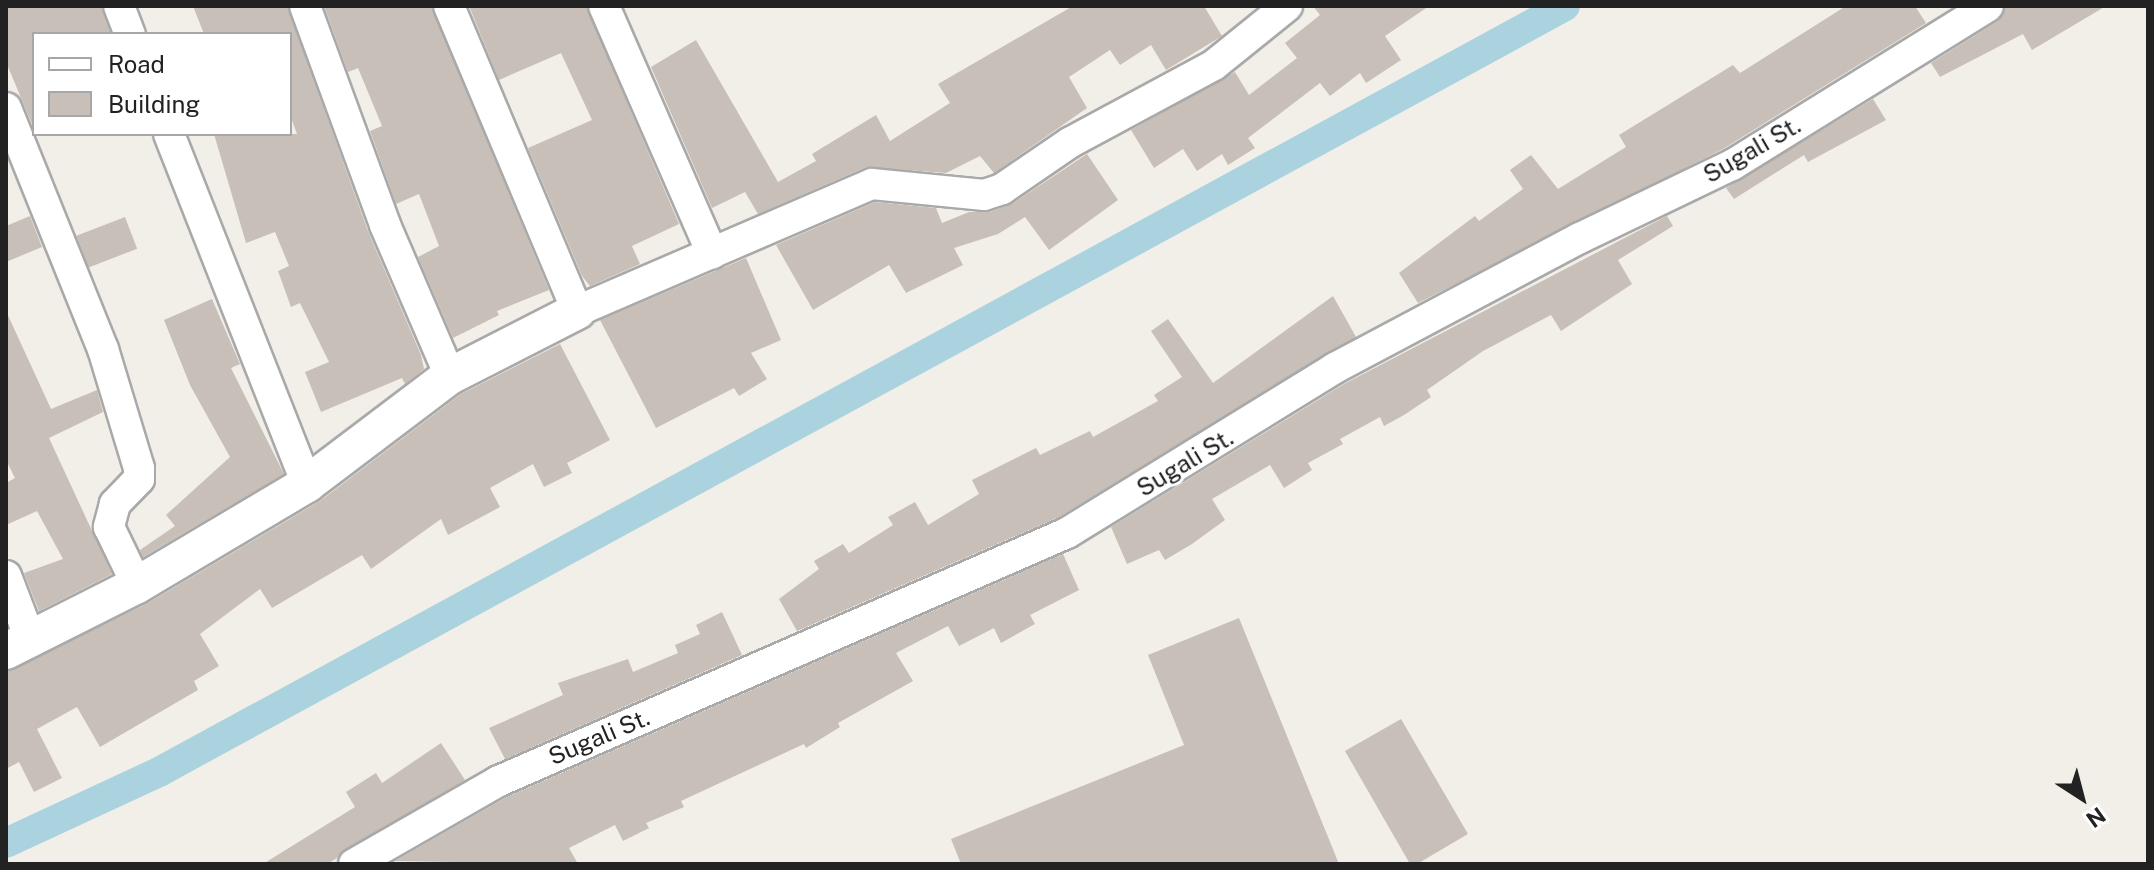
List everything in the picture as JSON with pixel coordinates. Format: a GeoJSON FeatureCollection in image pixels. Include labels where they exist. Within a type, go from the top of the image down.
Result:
{"type":"FeatureCollection","features":[{"type":"Feature","properties":{"kind":"street"},"geometry":{"type":"LineString","coordinates":[[119,6],[129,32]]}},
{"type":"Feature","properties":{"kind":"street"},"geometry":{"type":"LineString","coordinates":[[305,6],[385,225],[450,376]]}},
{"type":"Feature","properties":{"kind":"street"},"geometry":{"type":"LineString","coordinates":[[449,6],[577,311]]}},
{"type":"Feature","properties":{"kind":"street"},"geometry":{"type":"LineString","coordinates":[[604,6],[712,253]]}},
{"type":"Feature","properties":{"kind":"street"},"geometry":{"type":"LineString","coordinates":[[6,576],[19,646],[137,585],[307,484],[450,376],[577,311],[872,184],[984,195],[1002,189],[1071,142],[1214,65],[1287,6]]}},
{"type":"Feature","properties":{"kind":"street","name":"Sugali St."},"geometry":{"type":"LineString","coordinates":[[354,864],[499,781],[1067,533],[1335,368],[1580,238],[1732,165],[1988,6]]}},
{"type":"Feature","properties":{"kind":"street"},"geometry":{"type":"LineString","coordinates":[[6,108],[103,349],[139,468],[139,479],[115,504],[109,527],[137,585]]}},
{"type":"Feature","properties":{"kind":"street"},"geometry":{"type":"LineString","coordinates":[[170,136],[307,484]]}},
{"type":"Feature","properties":{"kind":"building"},"geometry":{"type":"Polygon","coordinates":[[[6,6],[101,6],[110,32],[32,32],[32,124],[6,62],[6,6]]]}},
{"type":"Feature","properties":{"kind":"building"},"geometry":{"type":"Polygon","coordinates":[[[193,6],[287,6],[368,231],[421,355],[424,369],[405,384],[402,378],[321,412],[305,372],[329,362],[300,303],[291,307],[278,271],[289,266],[275,232],[246,243],[215,136],[297,134],[292,120],[292,32],[203,32],[193,6]]]}},
{"type":"Feature","properties":{"kind":"building"},"geometry":{"type":"Polygon","coordinates":[[[324,6],[431,6],[549,290],[497,311],[499,315],[453,338],[418,257],[439,246],[419,194],[396,204],[370,131],[382,126],[358,68],[348,72],[324,6]]]}},
{"type":"Feature","properties":{"kind":"building"},"geometry":{"type":"Polygon","coordinates":[[[469,6],[586,6],[679,224],[632,246],[640,264],[590,286],[582,276],[528,148],[592,120],[561,53],[499,80],[469,6]]]}},
{"type":"Feature","properties":{"kind":"building"},"geometry":{"type":"Polygon","coordinates":[[[1073,6],[1204,6],[1222,36],[1166,70],[1151,45],[1120,65],[1110,50],[1069,77],[1087,108],[994,173],[980,156],[946,173],[866,167],[758,214],[745,192],[712,208],[651,67],[696,40],[778,182],[816,161],[812,154],[876,115],[890,141],[950,103],[938,84],[1073,6]]]}},
{"type":"Feature","properties":{"kind":"building"},"geometry":{"type":"Polygon","coordinates":[[[1313,6],[1429,6],[1385,36],[1401,60],[1366,83],[1360,73],[1330,96],[1320,83],[1248,138],[1255,148],[1228,165],[1222,154],[1197,171],[1183,149],[1154,168],[1131,130],[1235,72],[1249,95],[1297,58],[1285,43],[1320,15],[1313,6]]]}},
{"type":"Feature","properties":{"kind":"building"},"geometry":{"type":"Polygon","coordinates":[[[1846,6],[1915,6],[1926,23],[1723,149],[1418,303],[1399,273],[1475,216],[1479,221],[1523,189],[1510,170],[1531,155],[1558,189],[1626,147],[1619,135],[1733,65],[1740,73],[1846,6]]]}},
{"type":"Feature","properties":{"kind":"building"},"geometry":{"type":"Polygon","coordinates":[[[2006,6],[2106,6],[2032,50],[2023,34],[1940,77],[1931,63],[1998,21],[2006,6]]]}},
{"type":"Feature","properties":{"kind":"building"},"geometry":{"type":"Polygon","coordinates":[[[1873,99],[1886,120],[1808,162],[1804,155],[1734,199],[1726,188],[1873,99]]]}},
{"type":"Feature","properties":{"kind":"building"},"geometry":{"type":"Polygon","coordinates":[[[1087,154],[1118,200],[1049,250],[1025,217],[998,234],[954,248],[963,265],[906,293],[889,265],[813,310],[776,245],[875,202],[936,208],[942,223],[969,212],[990,212],[1012,204],[1087,154]]]}},
{"type":"Feature","properties":{"kind":"building"},"geometry":{"type":"Polygon","coordinates":[[[30,216],[42,247],[6,262],[6,226],[30,216]]]}},
{"type":"Feature","properties":{"kind":"building"},"geometry":{"type":"Polygon","coordinates":[[[1667,216],[1673,226],[1618,260],[1632,284],[1561,331],[1551,315],[1483,351],[1427,390],[1431,397],[1404,415],[1384,426],[1380,417],[1340,439],[1343,444],[1308,463],[1312,470],[1284,488],[1270,465],[1212,499],[1225,520],[1192,544],[1165,560],[1159,550],[1127,564],[1111,527],[1344,384],[1667,216]]]}},
{"type":"Feature","properties":{"kind":"building"},"geometry":{"type":"Polygon","coordinates":[[[125,217],[137,249],[89,267],[76,236],[125,217]]]}},
{"type":"Feature","properties":{"kind":"building"},"geometry":{"type":"Polygon","coordinates":[[[746,258],[781,340],[751,353],[767,379],[739,396],[734,388],[656,428],[600,320],[746,258]]]}},
{"type":"Feature","properties":{"kind":"building"},"geometry":{"type":"Polygon","coordinates":[[[1333,296],[1356,337],[1059,517],[797,631],[779,599],[819,569],[814,561],[843,544],[849,553],[893,525],[888,517],[915,502],[928,525],[979,494],[972,480],[1036,448],[1040,455],[1090,431],[1093,437],[1158,401],[1154,395],[1182,377],[1151,331],[1168,319],[1213,383],[1333,296]]]}},
{"type":"Feature","properties":{"kind":"building"},"geometry":{"type":"Polygon","coordinates":[[[212,299],[240,364],[231,368],[284,474],[143,557],[140,550],[175,526],[166,515],[230,457],[190,385],[164,320],[212,299]]]}},
{"type":"Feature","properties":{"kind":"building"},"geometry":{"type":"Polygon","coordinates":[[[6,311],[51,409],[97,390],[103,412],[49,438],[112,574],[39,611],[24,573],[63,559],[37,511],[6,525],[6,483],[15,478],[6,460],[6,311]]]}},
{"type":"Feature","properties":{"kind":"building"},"geometry":{"type":"Polygon","coordinates":[[[560,344],[610,440],[567,463],[572,473],[544,487],[533,464],[490,488],[500,507],[448,535],[441,519],[371,569],[362,555],[272,608],[260,589],[200,634],[219,666],[194,681],[198,690],[100,747],[77,707],[37,729],[62,778],[34,792],[19,762],[6,769],[6,672],[148,603],[320,501],[461,394],[560,344]]]}},
{"type":"Feature","properties":{"kind":"building"},"geometry":{"type":"Polygon","coordinates":[[[1063,554],[1079,590],[1030,615],[1035,624],[1001,643],[994,628],[959,646],[948,626],[896,653],[913,681],[838,723],[840,727],[806,748],[804,744],[681,801],[684,807],[646,823],[649,828],[623,841],[615,825],[569,848],[578,864],[395,861],[507,797],[1063,554]]]}},
{"type":"Feature","properties":{"kind":"building"},"geometry":{"type":"Polygon","coordinates":[[[722,612],[742,655],[505,759],[489,728],[563,695],[558,683],[628,659],[633,672],[678,653],[675,645],[700,634],[696,625],[722,612]]]}},
{"type":"Feature","properties":{"kind":"building"},"geometry":{"type":"Polygon","coordinates":[[[1239,618],[1339,864],[961,864],[951,839],[1184,745],[1148,655],[1239,618]]]}},
{"type":"Feature","properties":{"kind":"building"},"geometry":{"type":"Polygon","coordinates":[[[1401,719],[1468,834],[1417,864],[1410,864],[1345,751],[1401,719]]]}},
{"type":"Feature","properties":{"kind":"building"},"geometry":{"type":"Polygon","coordinates":[[[441,743],[465,780],[327,864],[263,864],[355,807],[346,792],[376,773],[382,783],[441,743]]]}},
{"type":"Feature","properties":{"kind":"waterway"},"geometry":{"type":"LineString","coordinates":[[6,843],[159,772],[1565,6]]}}]}
